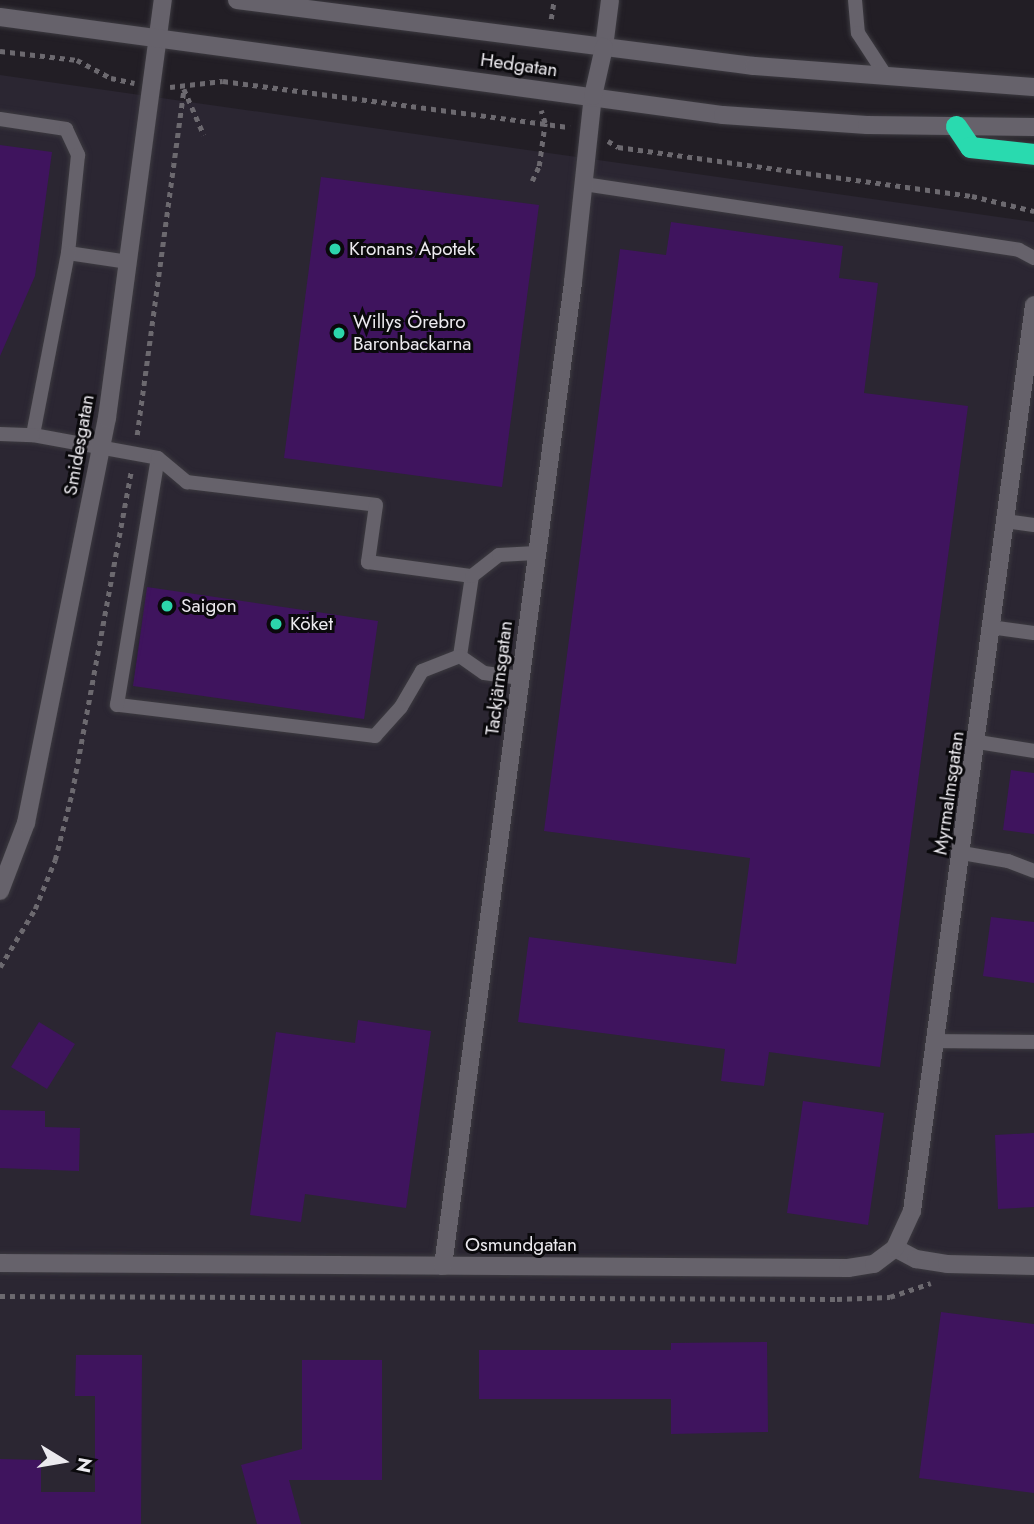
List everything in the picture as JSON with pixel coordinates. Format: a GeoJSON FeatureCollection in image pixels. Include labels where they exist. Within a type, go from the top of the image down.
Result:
{"type":"FeatureCollection","features":[{"type":"Feature","properties":{"kind":"highway"},"geometry":{"type":"LineString","coordinates":[[956,126],[970,147],[1034,155]]}},
{"type":"Feature","properties":{"kind":"street","name":"Smidesgatan"},"geometry":{"type":"LineString","coordinates":[[0,891],[31,802],[101,446],[163,0]]}},
{"type":"Feature","properties":{"kind":"street","name":"Hedgatan"},"geometry":{"type":"LineString","coordinates":[[237,0],[604,47],[886,76],[1034,87]]}},
{"type":"Feature","properties":{"kind":"street","name":"Tackjärnsgatan"},"geometry":{"type":"LineString","coordinates":[[443,1266],[584,184],[593,96],[604,47],[610,0]]}},
{"type":"Feature","properties":{"kind":"street","name":"Hedgatan"},"geometry":{"type":"LineString","coordinates":[[0,18],[723,115],[827,123],[1034,127]]}},
{"type":"Feature","properties":{"kind":"street","name":"Myrmalmsgatan"},"geometry":{"type":"LineString","coordinates":[[895,1248],[912,1211],[978,742],[1005,521],[1028,396],[1034,305]]}},
{"type":"Feature","properties":{"kind":"street","name":"Osmundgatan"},"geometry":{"type":"LineString","coordinates":[[0,1263],[848,1269],[874,1264],[895,1248]]}},
{"type":"Feature","properties":{"kind":"street"},"geometry":{"type":"LineString","coordinates":[[895,1248],[916,1259],[947,1264],[1034,1266]]}},
{"type":"Feature","properties":{"kind":"lane"},"geometry":{"type":"LineString","coordinates":[[855,0],[858,33],[886,76]]}},
{"type":"Feature","properties":{"kind":"lane"},"geometry":{"type":"LineString","coordinates":[[0,119],[66,129],[78,155],[68,253],[33,435]]}},
{"type":"Feature","properties":{"kind":"lane"},"geometry":{"type":"LineString","coordinates":[[584,184],[1019,250],[1034,258]]}},
{"type":"Feature","properties":{"kind":"lane"},"geometry":{"type":"LineString","coordinates":[[68,253],[128,262]]}},
{"type":"Feature","properties":{"kind":"lane"},"geometry":{"type":"LineString","coordinates":[[0,434],[33,435],[158,458],[187,482],[376,505],[368,562],[472,576]]}},
{"type":"Feature","properties":{"kind":"lane"},"geometry":{"type":"LineString","coordinates":[[158,458],[117,705],[375,736],[401,708],[422,671],[460,656]]}},
{"type":"Feature","properties":{"kind":"lane"},"geometry":{"type":"LineString","coordinates":[[1005,521],[1034,525]]}},
{"type":"Feature","properties":{"kind":"lane"},"geometry":{"type":"LineString","coordinates":[[460,656],[472,576],[499,555],[536,554]]}},
{"type":"Feature","properties":{"kind":"lane"},"geometry":{"type":"LineString","coordinates":[[990,627],[1034,633]]}},
{"type":"Feature","properties":{"kind":"lane"},"geometry":{"type":"LineString","coordinates":[[460,656],[484,673],[520,678]]}},
{"type":"Feature","properties":{"kind":"lane"},"geometry":{"type":"LineString","coordinates":[[978,742],[1034,751]]}},
{"type":"Feature","properties":{"kind":"lane"},"geometry":{"type":"LineString","coordinates":[[962,853],[1008,861],[1034,871]]}},
{"type":"Feature","properties":{"kind":"lane"},"geometry":{"type":"LineString","coordinates":[[935,1041],[1034,1042]]}},
{"type":"Feature","properties":{"kind":"path"},"geometry":{"type":"LineString","coordinates":[[0,51],[77,60],[111,78],[152,85],[184,89],[223,81],[569,126]]}},
{"type":"Feature","properties":{"kind":"path"},"geometry":{"type":"LineString","coordinates":[[184,89],[204,135]]}},
{"type":"Feature","properties":{"kind":"path"},"geometry":{"type":"LineString","coordinates":[[0,967],[35,909],[55,860],[74,779],[135,453],[184,89]]}},
{"type":"Feature","properties":{"kind":"path"},"geometry":{"type":"LineString","coordinates":[[532,181],[539,166],[545,123]]}},
{"type":"Feature","properties":{"kind":"path"},"geometry":{"type":"LineString","coordinates":[[618,147],[972,196],[1034,211]]}},
{"type":"Feature","properties":{"kind":"path"},"geometry":{"type":"LineString","coordinates":[[0,1296],[837,1299],[901,1294]]}},
{"type":"Feature","properties":{"kind":"shaded area"},"geometry":{"type":"Polygon","coordinates":[[[0,75],[1034,222],[1034,1524],[0,1524],[0,75]]]}},
{"type":"Feature","properties":{"kind":"building"},"geometry":{"type":"Polygon","coordinates":[[[0,145],[52,152],[35,276],[0,356],[0,145]]]}},
{"type":"Feature","properties":{"kind":"building"},"geometry":{"type":"Polygon","coordinates":[[[321,177],[539,205],[502,487],[284,458],[321,177]]]}},
{"type":"Feature","properties":{"kind":"building"},"geometry":{"type":"Polygon","coordinates":[[[671,222],[843,246],[839,278],[878,283],[864,393],[968,406],[880,1067],[769,1052],[764,1086],[721,1081],[725,1049],[518,1022],[529,937],[736,964],[750,858],[544,831],[620,249],[666,255],[671,222]]]}},
{"type":"Feature","properties":{"kind":"building"},"geometry":{"type":"Polygon","coordinates":[[[147,587],[378,621],[364,719],[133,686],[147,587]]]}},
{"type":"Feature","properties":{"kind":"building"},"geometry":{"type":"Polygon","coordinates":[[[1011,770],[1034,773],[1034,834],[1003,830],[1011,770]]]}},
{"type":"Feature","properties":{"kind":"building"},"geometry":{"type":"Polygon","coordinates":[[[991,917],[1034,922],[1034,983],[983,976],[991,917]]]}},
{"type":"Feature","properties":{"kind":"building"},"geometry":{"type":"Polygon","coordinates":[[[358,1020],[431,1031],[406,1208],[305,1194],[301,1222],[250,1215],[276,1032],[355,1043],[358,1020]]]}},
{"type":"Feature","properties":{"kind":"building"},"geometry":{"type":"Polygon","coordinates":[[[39,1022],[75,1044],[47,1089],[11,1067],[39,1022]]]}},
{"type":"Feature","properties":{"kind":"building"},"geometry":{"type":"Polygon","coordinates":[[[803,1101],[884,1113],[868,1225],[787,1213],[803,1101]]]}},
{"type":"Feature","properties":{"kind":"building"},"geometry":{"type":"Polygon","coordinates":[[[0,1110],[45,1111],[45,1127],[80,1128],[79,1171],[0,1168],[0,1110]]]}},
{"type":"Feature","properties":{"kind":"building"},"geometry":{"type":"Polygon","coordinates":[[[1034,1133],[1034,1207],[998,1209],[995,1135],[1034,1133]]]}},
{"type":"Feature","properties":{"kind":"building"},"geometry":{"type":"Polygon","coordinates":[[[941,1312],[1034,1324],[1034,1493],[919,1478],[941,1312]]]}},
{"type":"Feature","properties":{"kind":"building"},"geometry":{"type":"Polygon","coordinates":[[[767,1342],[768,1432],[671,1434],[671,1399],[479,1399],[479,1350],[671,1350],[671,1343],[767,1342]]]}},
{"type":"Feature","properties":{"kind":"building"},"geometry":{"type":"Polygon","coordinates":[[[76,1355],[142,1355],[141,1524],[0,1524],[0,1459],[41,1460],[41,1492],[95,1492],[95,1396],[75,1396],[76,1355]]]}},
{"type":"Feature","properties":{"kind":"building"},"geometry":{"type":"Polygon","coordinates":[[[302,1360],[382,1360],[382,1480],[289,1480],[301,1524],[257,1524],[241,1465],[302,1449],[302,1360]]]}},
{"type":"Feature","properties":{"kind":"place","name":"Kronans Apotek"},"geometry":{"type":"Point","coordinates":[335,249]}},
{"type":"Feature","properties":{"kind":"place","name":"Willys Örebro Baronbackarna"},"geometry":{"type":"Point","coordinates":[339,333]}},
{"type":"Feature","properties":{"kind":"place","name":"Saigon"},"geometry":{"type":"Point","coordinates":[167,606]}},
{"type":"Feature","properties":{"kind":"place","name":"Köket"},"geometry":{"type":"Point","coordinates":[276,624]}}]}
